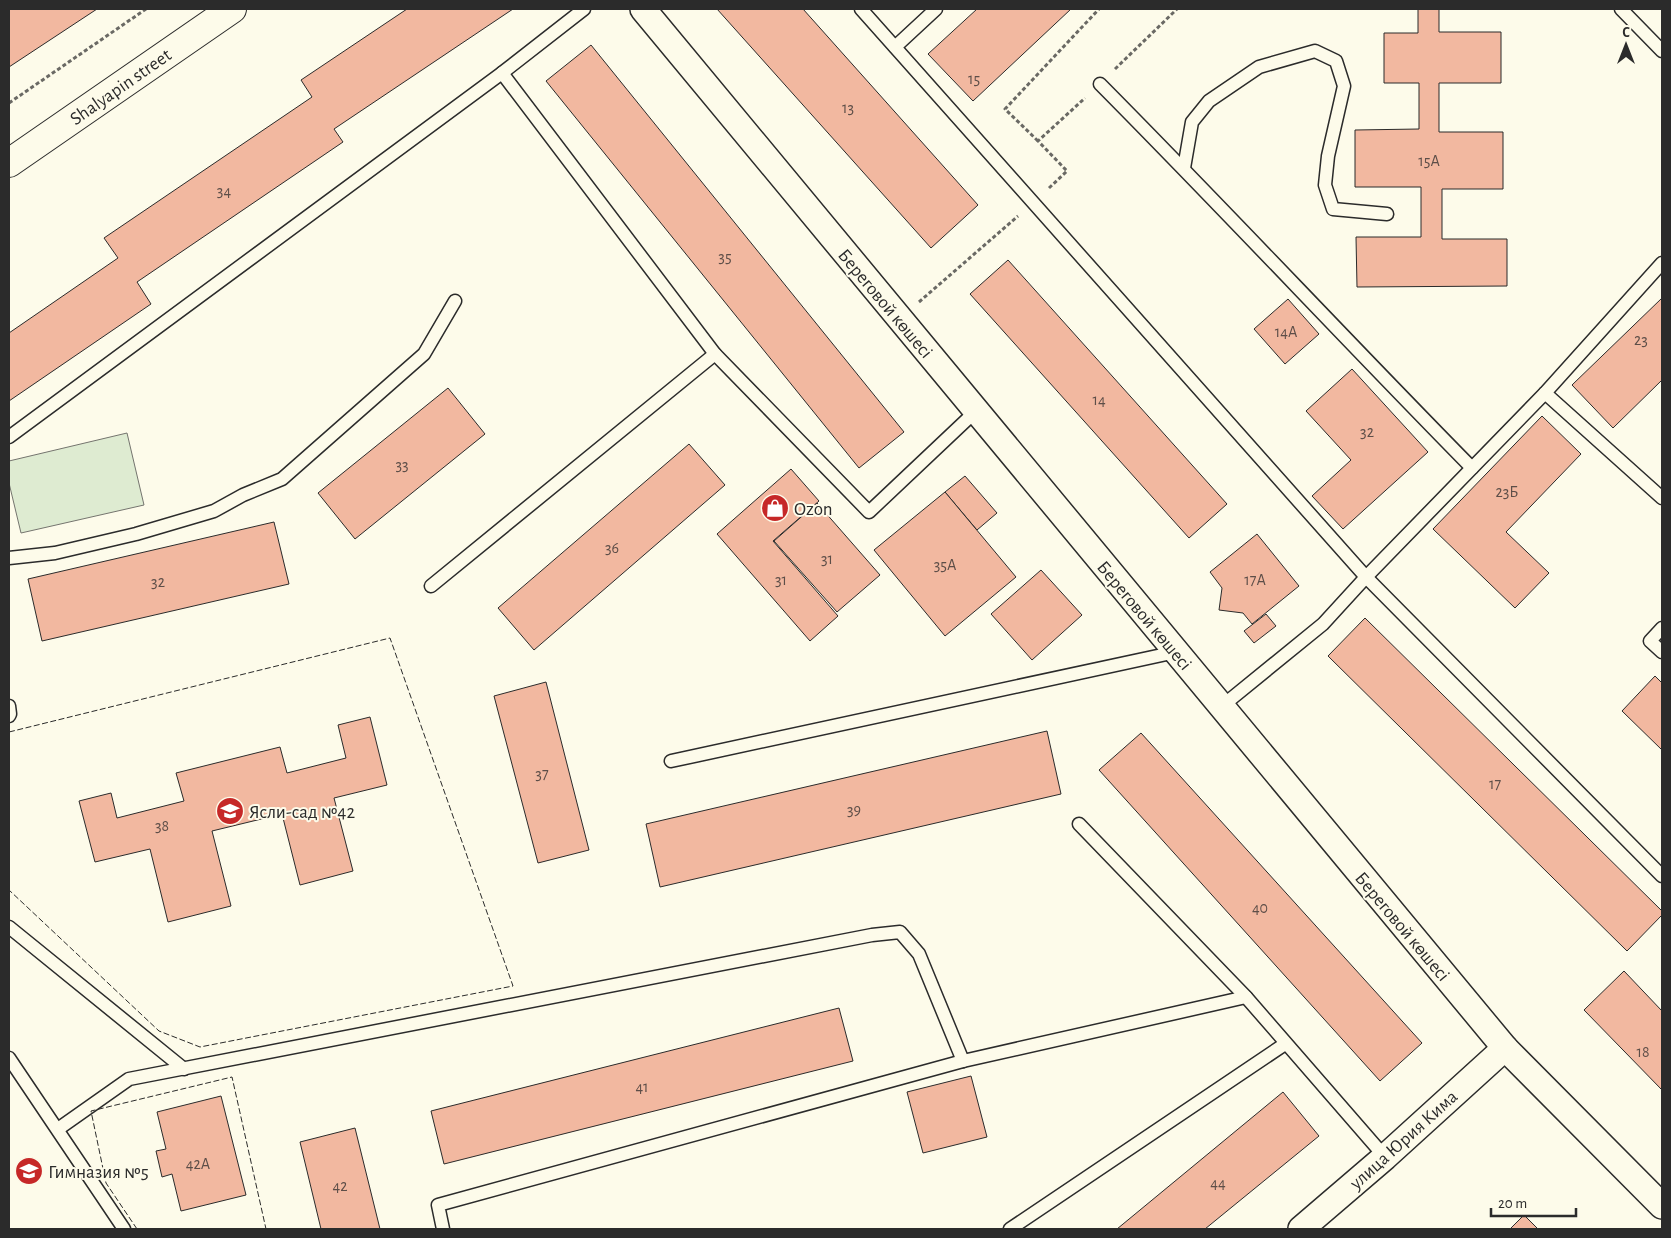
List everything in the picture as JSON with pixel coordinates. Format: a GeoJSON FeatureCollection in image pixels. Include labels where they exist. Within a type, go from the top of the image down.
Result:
{"type":"FeatureCollection","features":[{"type":"Feature","properties":{"kind":"main road","name":"Shalyapin street"},"geometry":{"type":"LineString","coordinates":[[9,163],[232,9]]}},
{"type":"Feature","properties":{"kind":"street","name":"Береговой көшесі"},"geometry":{"type":"LineString","coordinates":[[643,9],[1505,1048],[1662,1206]]}},
{"type":"Feature","properties":{"kind":"street","name":"улица Юрия Кима"},"geometry":{"type":"LineString","coordinates":[[1301,1229],[1385,1157],[1505,1048]]}},
{"type":"Feature","properties":{"kind":"lane"},"geometry":{"type":"LineString","coordinates":[[9,438],[502,73],[584,9]]}},
{"type":"Feature","properties":{"kind":"lane"},"geometry":{"type":"LineString","coordinates":[[861,9],[1366,577],[1662,876]]}},
{"type":"Feature","properties":{"kind":"lane"},"geometry":{"type":"LineString","coordinates":[[895,47],[936,9]]}},
{"type":"Feature","properties":{"kind":"lane"},"geometry":{"type":"LineString","coordinates":[[1621,9],[1662,51]]}},
{"type":"Feature","properties":{"kind":"lane"},"geometry":{"type":"LineString","coordinates":[[1184,168],[1192,122],[1209,101],[1259,66],[1315,51],[1336,61],[1344,86],[1328,156],[1325,185],[1333,210],[1387,214]]}},
{"type":"Feature","properties":{"kind":"lane"},"geometry":{"type":"LineString","coordinates":[[502,73],[715,354],[869,512],[976,411]]}},
{"type":"Feature","properties":{"kind":"lane"},"geometry":{"type":"LineString","coordinates":[[1100,84],[1184,168],[1358,352],[1472,468]]}},
{"type":"Feature","properties":{"kind":"lane"},"geometry":{"type":"LineString","coordinates":[[1221,707],[1323,624],[1366,577],[1545,394],[1662,263]]}},
{"type":"Feature","properties":{"kind":"lane"},"geometry":{"type":"LineString","coordinates":[[9,558],[55,553],[136,534],[214,511],[243,495],[282,479],[424,354],[455,302]]}},
{"type":"Feature","properties":{"kind":"lane"},"geometry":{"type":"LineString","coordinates":[[431,586],[715,354]]}},
{"type":"Feature","properties":{"kind":"lane"},"geometry":{"type":"LineString","coordinates":[[1545,394],[1662,498]]}},
{"type":"Feature","properties":{"kind":"lane"},"geometry":{"type":"LineString","coordinates":[[1662,628],[1650,641],[1662,652]]}},
{"type":"Feature","properties":{"kind":"lane"},"geometry":{"type":"LineString","coordinates":[[671,761],[1176,652]]}},
{"type":"Feature","properties":{"kind":"lane"},"geometry":{"type":"LineString","coordinates":[[9,706],[9,716]]}},
{"type":"Feature","properties":{"kind":"lane"},"geometry":{"type":"LineString","coordinates":[[1079,824],[1246,997],[1385,1157]]}},
{"type":"Feature","properties":{"kind":"lane"},"geometry":{"type":"LineString","coordinates":[[9,927],[184,1068]]}},
{"type":"Feature","properties":{"kind":"lane"},"geometry":{"type":"LineString","coordinates":[[58,1129],[129,1079],[872,934],[900,932],[918,954],[963,1061]]}},
{"type":"Feature","properties":{"kind":"lane"},"geometry":{"type":"LineString","coordinates":[[443,1229],[438,1205],[963,1061],[1246,997]]}},
{"type":"Feature","properties":{"kind":"lane"},"geometry":{"type":"LineString","coordinates":[[1010,1229],[1285,1044]]}},
{"type":"Feature","properties":{"kind":"lane"},"geometry":{"type":"LineString","coordinates":[[9,1058],[124,1229]]}},
{"type":"Feature","properties":{"kind":"path"},"geometry":{"type":"LineString","coordinates":[[9,103],[146,9]]}},
{"type":"Feature","properties":{"kind":"path"},"geometry":{"type":"LineString","coordinates":[[900,319],[1067,171],[1005,109],[1099,9]]}},
{"type":"Feature","properties":{"kind":"path"},"geometry":{"type":"LineString","coordinates":[[1038,141],[1177,9]]}},
{"type":"Feature","properties":{"kind":"green space"},"geometry":{"type":"Polygon","coordinates":[[[127,433],[144,505],[21,533],[9,483],[9,461],[127,433]]]}},
{"type":"Feature","properties":{"kind":"building"},"geometry":{"type":"Polygon","coordinates":[[[9,9],[97,9],[9,67],[9,9]]]}},
{"type":"Feature","properties":{"kind":"building"},"geometry":{"type":"Polygon","coordinates":[[[407,9],[513,9],[334,129],[343,142],[137,282],[151,304],[9,401],[9,333],[118,258],[104,238],[312,97],[301,80],[407,9]]]}},
{"type":"Feature","properties":{"kind":"building"},"geometry":{"type":"Polygon","coordinates":[[[717,9],[803,9],[978,205],[931,248],[717,9]]]}},
{"type":"Feature","properties":{"kind":"building"},"geometry":{"type":"Polygon","coordinates":[[[977,9],[1071,9],[973,101],[928,54],[977,9]]]}},
{"type":"Feature","properties":{"kind":"building"},"geometry":{"type":"Polygon","coordinates":[[[1418,9],[1439,9],[1439,32],[1501,32],[1501,83],[1439,83],[1439,132],[1503,132],[1503,189],[1442,189],[1442,239],[1507,239],[1507,286],[1357,287],[1356,237],[1421,237],[1421,187],[1355,187],[1355,130],[1419,129],[1419,83],[1384,83],[1384,33],[1418,33],[1418,9]]]}},
{"type":"Feature","properties":{"kind":"building"},"geometry":{"type":"Polygon","coordinates":[[[591,45],[904,432],[859,468],[546,81],[591,45]]]}},
{"type":"Feature","properties":{"kind":"building"},"geometry":{"type":"Polygon","coordinates":[[[1008,260],[1227,504],[1189,538],[970,294],[1008,260]]]}},
{"type":"Feature","properties":{"kind":"building"},"geometry":{"type":"Polygon","coordinates":[[[1662,298],[1662,380],[1613,428],[1572,385],[1662,298]]]}},
{"type":"Feature","properties":{"kind":"building"},"geometry":{"type":"Polygon","coordinates":[[[1288,299],[1319,334],[1285,364],[1254,329],[1288,299]]]}},
{"type":"Feature","properties":{"kind":"building"},"geometry":{"type":"Polygon","coordinates":[[[1352,369],[1428,452],[1343,529],[1312,496],[1351,460],[1306,411],[1352,369]]]}},
{"type":"Feature","properties":{"kind":"building"},"geometry":{"type":"Polygon","coordinates":[[[448,388],[485,434],[355,539],[318,493],[448,388]]]}},
{"type":"Feature","properties":{"kind":"building"},"geometry":{"type":"Polygon","coordinates":[[[1542,416],[1581,454],[1506,532],[1549,573],[1515,608],[1433,529],[1542,416]]]}},
{"type":"Feature","properties":{"kind":"building"},"geometry":{"type":"Polygon","coordinates":[[[689,444],[725,485],[534,650],[498,608],[689,444]]]}},
{"type":"Feature","properties":{"kind":"building"},"geometry":{"type":"Polygon","coordinates":[[[791,469],[819,501],[773,541],[838,616],[810,641],[717,534],[791,469]]]}},
{"type":"Feature","properties":{"kind":"building"},"geometry":{"type":"Polygon","coordinates":[[[965,476],[997,513],[977,530],[945,492],[965,476]]]}},
{"type":"Feature","properties":{"kind":"building"},"geometry":{"type":"Polygon","coordinates":[[[945,492],[1016,577],[945,636],[874,550],[945,492]]]}},
{"type":"Feature","properties":{"kind":"building"},"geometry":{"type":"Polygon","coordinates":[[[817,503],[880,575],[837,612],[774,541],[817,503]]]}},
{"type":"Feature","properties":{"kind":"building"},"geometry":{"type":"Polygon","coordinates":[[[274,522],[289,584],[42,641],[28,579],[274,522]]]}},
{"type":"Feature","properties":{"kind":"building"},"geometry":{"type":"Polygon","coordinates":[[[1257,534],[1299,586],[1252,624],[1243,613],[1219,610],[1222,588],[1210,572],[1257,534]]]}},
{"type":"Feature","properties":{"kind":"building"},"geometry":{"type":"Polygon","coordinates":[[[1041,570],[1082,615],[1032,660],[991,614],[1041,570]]]}},
{"type":"Feature","properties":{"kind":"building"},"geometry":{"type":"Polygon","coordinates":[[[1266,614],[1276,626],[1254,643],[1244,631],[1266,614]]]}},
{"type":"Feature","properties":{"kind":"building"},"geometry":{"type":"Polygon","coordinates":[[[1365,618],[1662,911],[1662,915],[1627,951],[1328,656],[1365,618]]]}},
{"type":"Feature","properties":{"kind":"building"},"geometry":{"type":"Polygon","coordinates":[[[1655,676],[1662,683],[1662,750],[1622,711],[1655,676]]]}},
{"type":"Feature","properties":{"kind":"building"},"geometry":{"type":"Polygon","coordinates":[[[546,682],[589,850],[538,863],[494,696],[546,682]]]}},
{"type":"Feature","properties":{"kind":"building"},"geometry":{"type":"Polygon","coordinates":[[[370,717],[387,785],[334,798],[353,871],[300,885],[282,814],[212,831],[231,906],[168,922],[150,849],[95,862],[79,801],[111,793],[117,818],[184,801],[176,773],[280,747],[287,773],[346,758],[338,725],[370,717]]]}},
{"type":"Feature","properties":{"kind":"building"},"geometry":{"type":"Polygon","coordinates":[[[1047,731],[1061,794],[660,887],[646,824],[1047,731]]]}},
{"type":"Feature","properties":{"kind":"building"},"geometry":{"type":"Polygon","coordinates":[[[1141,733],[1422,1043],[1380,1081],[1099,770],[1141,733]]]}},
{"type":"Feature","properties":{"kind":"building"},"geometry":{"type":"Polygon","coordinates":[[[1624,971],[1662,1011],[1662,1090],[1584,1010],[1624,971]]]}},
{"type":"Feature","properties":{"kind":"building"},"geometry":{"type":"Polygon","coordinates":[[[839,1008],[853,1061],[444,1164],[431,1111],[839,1008]]]}},
{"type":"Feature","properties":{"kind":"building"},"geometry":{"type":"Polygon","coordinates":[[[971,1076],[987,1137],[923,1153],[907,1092],[971,1076]]]}},
{"type":"Feature","properties":{"kind":"building"},"geometry":{"type":"Polygon","coordinates":[[[1283,1092],[1319,1136],[1205,1229],[1117,1229],[1283,1092]]]}},
{"type":"Feature","properties":{"kind":"building"},"geometry":{"type":"Polygon","coordinates":[[[221,1096],[246,1195],[181,1211],[172,1174],[162,1177],[156,1151],[166,1149],[157,1112],[221,1096]]]}},
{"type":"Feature","properties":{"kind":"building"},"geometry":{"type":"Polygon","coordinates":[[[355,1128],[380,1229],[321,1229],[300,1142],[355,1128]]]}},
{"type":"Feature","properties":{"kind":"building"},"geometry":{"type":"Polygon","coordinates":[[[1524,1215],[1538,1229],[1510,1229],[1524,1215]]]}},
{"type":"Feature","properties":{"kind":"fence"},"geometry":{"type":"LineString","coordinates":[[9,732],[390,638],[513,986],[200,1047],[159,1031],[9,890]]}},
{"type":"Feature","properties":{"kind":"fence"},"geometry":{"type":"LineString","coordinates":[[137,1229],[106,1183],[91,1111],[232,1077],[266,1229]]}},
{"type":"Feature","properties":{"kind":"place","name":"Ozon"},"geometry":{"type":"Point","coordinates":[775,508]}},
{"type":"Feature","properties":{"kind":"place","name":"Ясли-сад №42"},"geometry":{"type":"Point","coordinates":[230,811]}},
{"type":"Feature","properties":{"kind":"place","name":"Гимназия №5"},"geometry":{"type":"Point","coordinates":[29,1171]}}]}
